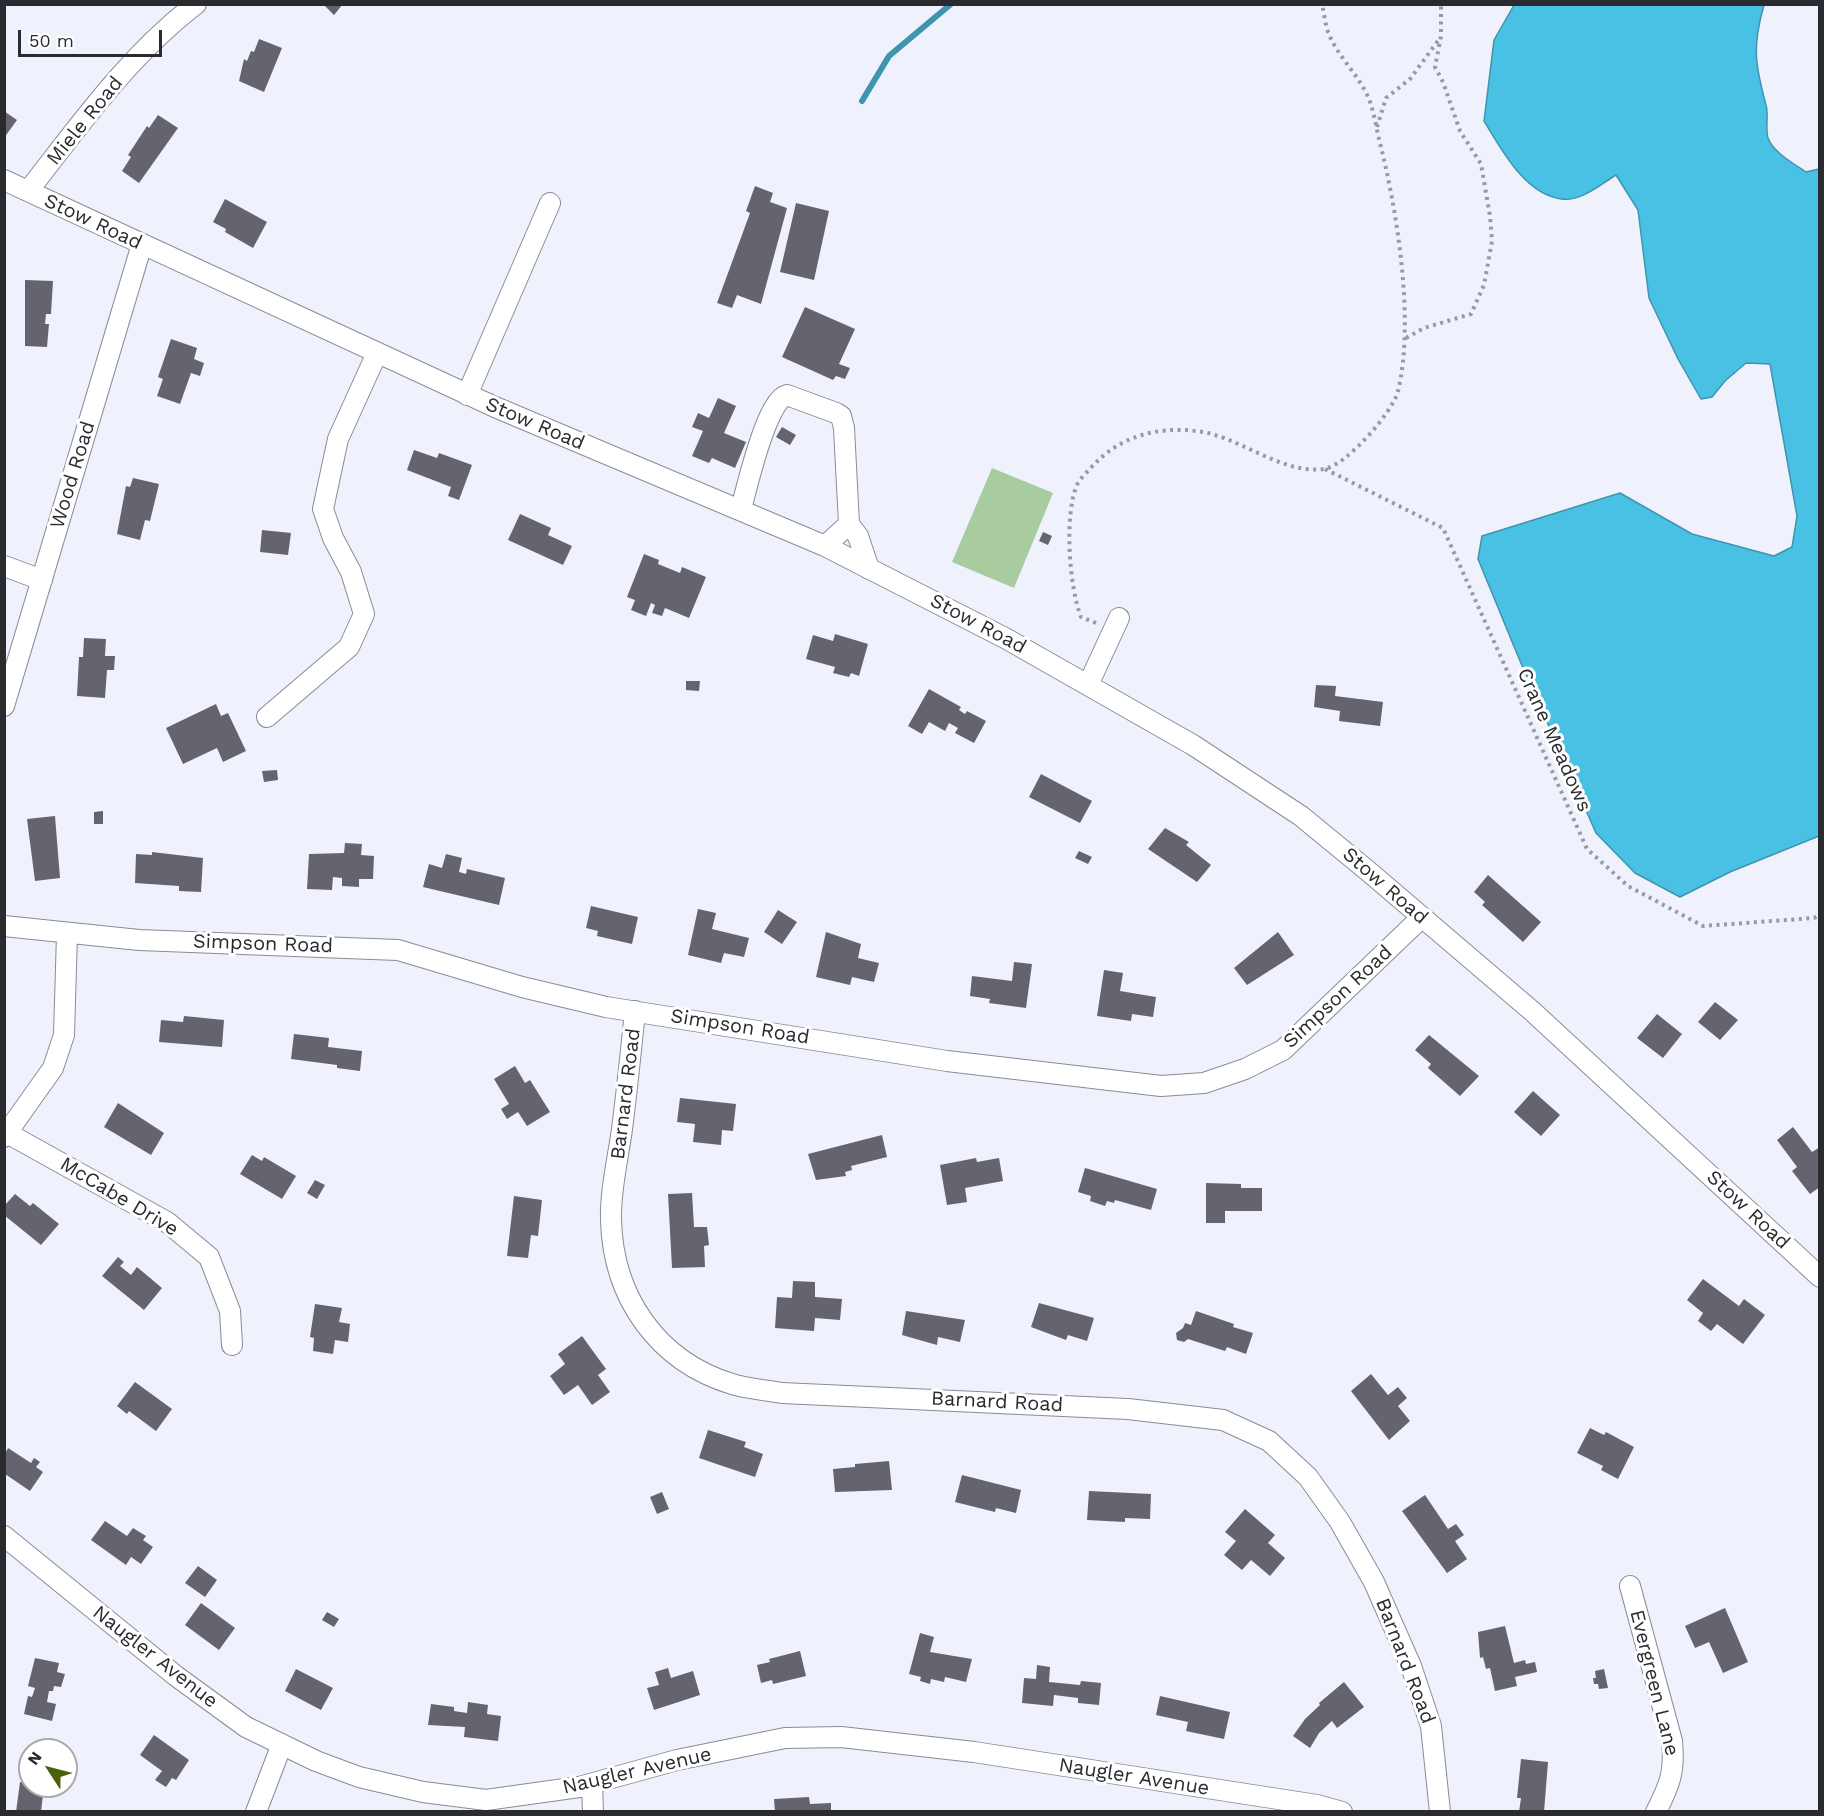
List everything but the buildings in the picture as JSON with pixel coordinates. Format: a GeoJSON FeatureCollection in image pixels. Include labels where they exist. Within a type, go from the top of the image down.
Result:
{"type":"FeatureCollection","features":[{"type":"Feature","properties":{"kind":"street","name":"Miele Road"},"geometry":{"type":"LineString","coordinates":[[28,191],[94,107],[136,59],[196,4]]}},
{"type":"Feature","properties":{"kind":"street","name":"Stow Road"},"geometry":{"type":"LineString","coordinates":[[4,180],[467,395],[825,546],[996,633],[1193,745],[1301,816],[1532,1011],[1820,1276]]}},
{"type":"Feature","properties":{"kind":"street"},"geometry":{"type":"LineString","coordinates":[[467,395],[550,203]]}},
{"type":"Feature","properties":{"kind":"street","name":"Wood Road"},"geometry":{"type":"LineString","coordinates":[[4,706],[142,244]]}},
{"type":"Feature","properties":{"kind":"street"},"geometry":{"type":"LineString","coordinates":[[267,717],[349,647],[364,614],[351,572],[333,538],[323,509],[338,439],[377,353]]}},
{"type":"Feature","properties":{"kind":"street"},"geometry":{"type":"LineString","coordinates":[[741,509],[768,417],[777,399],[787,395],[841,416],[844,428],[849,524],[858,536],[869,569]]}},
{"type":"Feature","properties":{"kind":"street"},"geometry":{"type":"LineString","coordinates":[[825,546],[849,524]]}},
{"type":"Feature","properties":{"kind":"street"},"geometry":{"type":"LineString","coordinates":[[4,566],[42,580]]}},
{"type":"Feature","properties":{"kind":"street"},"geometry":{"type":"LineString","coordinates":[[1088,685],[1116,625]]}},
{"type":"Feature","properties":{"kind":"street","name":"Simpson Road"},"geometry":{"type":"LineString","coordinates":[[4,926],[67,934],[398,950],[563,998],[635,1011],[990,1067],[1161,1086],[1204,1083],[1245,1069],[1283,1050],[1421,918]]}},
{"type":"Feature","properties":{"kind":"street"},"geometry":{"type":"LineString","coordinates":[[6,1135],[53,1068],[64,1035],[67,934]]}},
{"type":"Feature","properties":{"kind":"street","name":"Barnard Road"},"geometry":{"type":"LineString","coordinates":[[635,1011],[610,1218],[615,1261],[626,1295],[642,1322],[663,1347],[692,1367],[732,1384],[782,1393],[1128,1409],[1223,1420],[1269,1441],[1308,1477],[1340,1522],[1374,1582],[1411,1666],[1431,1726],[1440,1812]]}},
{"type":"Feature","properties":{"kind":"street","name":"McCabe Drive"},"geometry":{"type":"LineString","coordinates":[[6,1135],[167,1222],[209,1257],[230,1311],[232,1345]]}},
{"type":"Feature","properties":{"kind":"street","name":"Naugler Avenue"},"geometry":{"type":"LineString","coordinates":[[6,1545],[246,1727],[359,1777],[423,1792],[486,1800],[592,1784],[677,1760],[784,1738],[841,1737],[985,1754],[1317,1805],[1342,1812]]}},
{"type":"Feature","properties":{"kind":"street","name":"Evergreen Lane"},"geometry":{"type":"LineString","coordinates":[[1630,1586],[1672,1741],[1674,1767],[1669,1786],[1656,1812]]}},
{"type":"Feature","properties":{"kind":"street"},"geometry":{"type":"LineString","coordinates":[[256,1812],[282,1744]]}},
{"type":"Feature","properties":{"kind":"street"},"geometry":{"type":"LineString","coordinates":[[592,1784],[593,1812]]}},
{"type":"Feature","properties":{"kind":"path"},"geometry":{"type":"LineString","coordinates":[[1323,4],[1329,33],[1368,98],[1376,128],[1399,243],[1406,338],[1398,393],[1390,408],[1347,457],[1325,469]]}},
{"type":"Feature","properties":{"kind":"path"},"geometry":{"type":"LineString","coordinates":[[1406,338],[1424,328],[1471,314],[1484,285],[1492,241],[1481,164],[1460,131],[1443,82],[1435,68],[1441,36],[1441,4]]}},
{"type":"Feature","properties":{"kind":"path"},"geometry":{"type":"LineString","coordinates":[[1376,128],[1386,98],[1410,79],[1441,36]]}},
{"type":"Feature","properties":{"kind":"path","name":"Crane Meadows"},"geometry":{"type":"LineString","coordinates":[[1116,625],[1081,617],[1071,573],[1069,526],[1077,484],[1101,456],[1128,438],[1174,430],[1197,431],[1219,436],[1278,461],[1325,469],[1443,528],[1587,849],[1628,886],[1703,926],[1814,918],[1820,915]]}},
{"type":"Feature","properties":{"kind":"green space"},"geometry":{"type":"Polygon","coordinates":[[[992,468],[1053,493],[1014,588],[952,562],[992,468]]]}},
{"type":"Feature","properties":{"kind":"water"},"geometry":{"type":"Polygon","coordinates":[[[1514,5],[1764,5],[1756,55],[1767,109],[1768,138],[1779,153],[1806,172],[1819,169],[1819,836],[1730,872],[1680,897],[1635,873],[1596,833],[1478,559],[1482,536],[1620,493],[1692,534],[1774,556],[1792,547],[1797,516],[1770,364],[1746,363],[1725,381],[1712,397],[1701,399],[1678,359],[1649,298],[1638,210],[1616,175],[1583,195],[1561,199],[1536,188],[1525,179],[1506,156],[1484,121],[1494,40],[1514,5]]]}},
{"type":"Feature","properties":{"kind":"waterway"},"geometry":{"type":"LineString","coordinates":[[862,101],[889,56],[951,4]]}}]}
